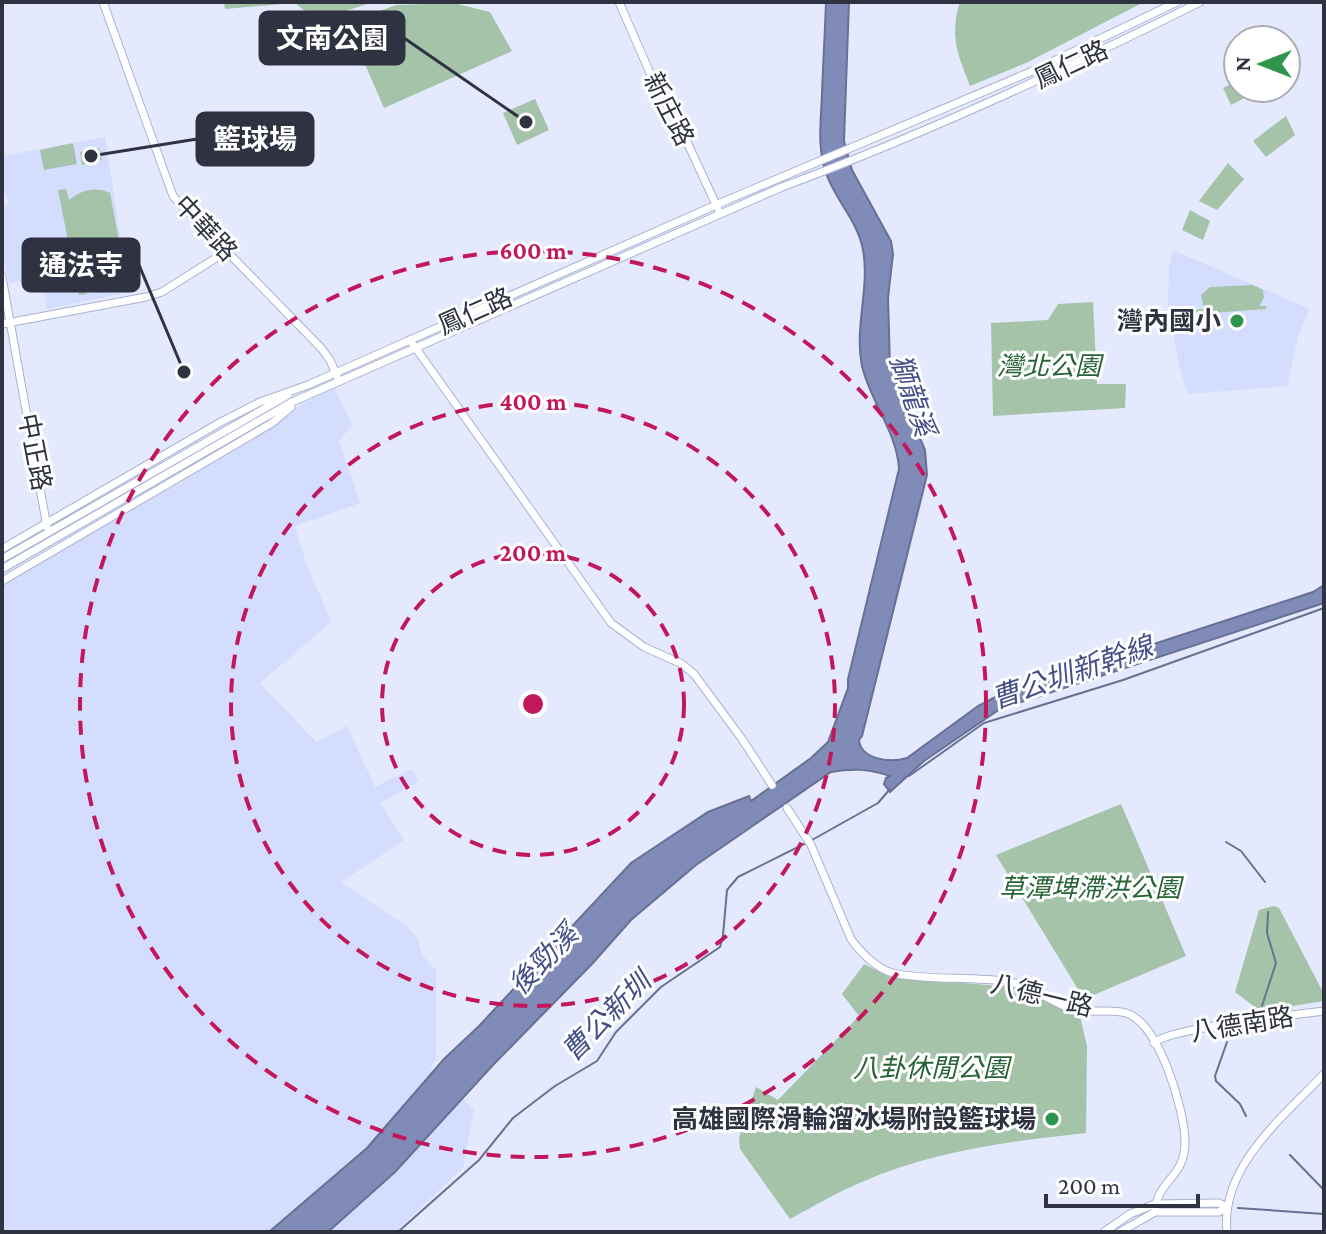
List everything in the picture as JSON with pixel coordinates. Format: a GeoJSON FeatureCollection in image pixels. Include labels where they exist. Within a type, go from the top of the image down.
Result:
{"type":"FeatureCollection","features":[{"type":"Feature","properties":{"kind":"main road","name":"中華路"},"geometry":{"type":"LineString","coordinates":[[103,2],[173,196],[322,349],[339,381]]}},
{"type":"Feature","properties":{"kind":"main road","name":"新庄路"},"geometry":{"type":"LineString","coordinates":[[619,2],[657,89],[676,118],[721,214]]}},
{"type":"Feature","properties":{"kind":"main road","name":"鳳仁路"},"geometry":{"type":"LineString","coordinates":[[2,549],[241,427],[272,423],[310,394],[413,343],[716,205],[1035,70],[1177,2]]}},
{"type":"Feature","properties":{"kind":"main road","name":"鳳仁路"},"geometry":{"type":"LineString","coordinates":[[2,581],[308,385],[851,161],[1042,78],[1200,2]]}},
{"type":"Feature","properties":{"kind":"main road"},"geometry":{"type":"LineString","coordinates":[[2,324],[162,292],[227,251]]}},
{"type":"Feature","properties":{"kind":"main road","name":"中正路"},"geometry":{"type":"LineString","coordinates":[[2,277],[48,534]]}},
{"type":"Feature","properties":{"kind":"main road"},"geometry":{"type":"LineString","coordinates":[[413,343],[611,623],[644,647],[682,664],[694,674],[772,785]]}},
{"type":"Feature","properties":{"kind":"main road","name":"鳳仁路"},"geometry":{"type":"LineString","coordinates":[[2,559],[241,427]]}},
{"type":"Feature","properties":{"kind":"main road","name":"鳳仁路"},"geometry":{"type":"LineString","coordinates":[[2,569],[241,427]]}},
{"type":"Feature","properties":{"kind":"main road","name":"八德一路"},"geometry":{"type":"LineString","coordinates":[[787,808],[809,842],[851,939],[860,952],[891,973],[1011,982],[1083,1011],[1126,1013],[1135,1017],[1157,1040],[1173,1077],[1185,1137],[1182,1165],[1161,1190],[1155,1208]]}},
{"type":"Feature","properties":{"kind":"main road","name":"八德南路"},"geometry":{"type":"LineString","coordinates":[[1157,1040],[1201,1028],[1324,1011]]}},
{"type":"Feature","properties":{"kind":"main road"},"geometry":{"type":"LineString","coordinates":[[1227,1232],[1226,1207],[1250,1156],[1324,1074]]}},
{"type":"Feature","properties":{"kind":"main road"},"geometry":{"type":"LineString","coordinates":[[1104,1232],[1155,1208],[1219,1203],[1226,1207]]}},
{"type":"Feature","properties":{"kind":"main road"},"geometry":{"type":"LineString","coordinates":[[1120,1232],[1132,1218]]}},
{"type":"Feature","properties":{"kind":"main road"},"geometry":{"type":"LineString","coordinates":[[1132,1218],[1139,1232]]}},
{"type":"Feature","properties":{"kind":"shaded area"},"geometry":{"type":"Polygon","coordinates":[[[105,137],[129,292],[47,309],[42,278],[9,283],[2,252],[2,207],[9,204],[5,193],[2,193],[2,156],[105,137]]]}},
{"type":"Feature","properties":{"kind":"shaded area","name":"灣內國小"},"geometry":{"type":"Polygon","coordinates":[[[1173,250],[1310,309],[1299,333],[1287,386],[1188,394],[1179,365],[1168,305],[1169,266],[1173,250]]]}},
{"type":"Feature","properties":{"kind":"shaded area"},"geometry":{"type":"Polygon","coordinates":[[[334,387],[352,425],[339,441],[360,503],[295,526],[305,560],[331,622],[260,683],[316,742],[347,726],[375,787],[412,769],[419,782],[380,803],[404,840],[341,882],[407,926],[417,937],[422,955],[436,970],[436,1058],[431,1068],[474,1110],[463,1168],[395,1232],[2,1232],[2,583],[281,415],[334,387]]]}},
{"type":"Feature","properties":{"kind":"green space"},"geometry":{"type":"Polygon","coordinates":[[[224,2],[374,2],[316,20],[295,3],[225,9],[224,2]]]}},
{"type":"Feature","properties":{"kind":"green space"},"geometry":{"type":"Polygon","coordinates":[[[960,2],[1144,2],[1028,62],[970,86],[955,35],[960,2]]]}},
{"type":"Feature","properties":{"kind":"green space"},"geometry":{"type":"Polygon","coordinates":[[[453,3],[490,12],[512,51],[384,108],[347,23],[396,5],[453,3]]]}},
{"type":"Feature","properties":{"kind":"green space"},"geometry":{"type":"Polygon","coordinates":[[[535,99],[549,130],[517,145],[503,113],[535,99]]]}},
{"type":"Feature","properties":{"kind":"green space"},"geometry":{"type":"Polygon","coordinates":[[[1286,116],[1295,135],[1266,157],[1253,141],[1286,116]]]}},
{"type":"Feature","properties":{"kind":"green space"},"geometry":{"type":"Polygon","coordinates":[[[73,143],[77,164],[44,170],[40,150],[73,143]]]}},
{"type":"Feature","properties":{"kind":"green space"},"geometry":{"type":"Polygon","coordinates":[[[99,148],[102,160],[82,165],[80,152],[99,148]]]}},
{"type":"Feature","properties":{"kind":"green space"},"geometry":{"type":"Polygon","coordinates":[[[1228,163],[1244,179],[1217,210],[1199,201],[1228,163]]]}},
{"type":"Feature","properties":{"kind":"green space"},"geometry":{"type":"Polygon","coordinates":[[[66,189],[69,200],[89,190],[110,193],[126,277],[114,290],[97,292],[86,289],[87,294],[79,295],[58,190],[66,189]]]}},
{"type":"Feature","properties":{"kind":"green space"},"geometry":{"type":"Polygon","coordinates":[[[1190,210],[1210,221],[1203,240],[1182,230],[1190,210]]]}},
{"type":"Feature","properties":{"kind":"green space"},"geometry":{"type":"Polygon","coordinates":[[[1253,285],[1263,290],[1264,298],[1259,306],[1266,306],[1266,309],[1183,315],[1183,311],[1204,309],[1201,295],[1210,287],[1253,285]]]}},
{"type":"Feature","properties":{"kind":"green space","name":"灣北公園"},"geometry":{"type":"Polygon","coordinates":[[[1093,302],[1097,384],[1126,384],[1125,408],[993,416],[991,323],[1048,320],[1058,304],[1093,302]]]}},
{"type":"Feature","properties":{"kind":"green space","name":"草潭埤滯洪公園"},"geometry":{"type":"Polygon","coordinates":[[[1121,804],[1186,956],[1084,999],[996,855],[1121,804]]]}},
{"type":"Feature","properties":{"kind":"green space","name":"草潭埤滯洪公園"},"geometry":{"type":"Polygon","coordinates":[[[1274,906],[1279,908],[1324,994],[1324,1001],[1260,1011],[1235,992],[1259,910],[1274,906]]]}},
{"type":"Feature","properties":{"kind":"green space","name":"八卦休閒公園"},"geometry":{"type":"Polygon","coordinates":[[[864,964],[890,977],[1012,987],[1079,1012],[1087,1046],[1086,1133],[1001,1144],[916,1162],[853,1186],[790,1219],[740,1149],[739,1138],[756,1087],[778,1100],[859,1016],[842,994],[864,964]]]}},
{"type":"Feature","properties":{"kind":"water","name":"後勁溪"},"geometry":{"type":"Polygon","coordinates":[[[826,2],[849,2],[844,141],[852,170],[891,241],[893,254],[888,298],[890,366],[925,450],[927,475],[859,740],[865,752],[885,760],[907,758],[978,706],[1001,694],[1313,592],[1324,585],[1324,603],[1000,709],[924,761],[890,792],[884,784],[890,776],[861,770],[831,772],[696,865],[631,920],[395,1172],[328,1232],[269,1232],[367,1148],[444,1059],[479,1026],[631,863],[708,812],[749,796],[751,801],[828,742],[848,688],[899,469],[894,442],[862,366],[863,250],[856,230],[830,183],[821,153],[826,2]]]}},
{"type":"Feature","properties":{"kind":"waterway","name":"曹公圳新幹線"},"geometry":{"type":"LineString","coordinates":[[909,776],[984,723],[1123,680],[1324,608]]}},
{"type":"Feature","properties":{"kind":"waterway","name":"曹公新圳"},"geometry":{"type":"LineString","coordinates":[[812,840],[878,803],[890,789]]}},
{"type":"Feature","properties":{"kind":"waterway"},"geometry":{"type":"LineString","coordinates":[[1226,842],[1241,851],[1265,882]]}},
{"type":"Feature","properties":{"kind":"waterway","name":"曹公新圳"},"geometry":{"type":"LineString","coordinates":[[398,1232],[479,1160],[513,1118],[555,1086],[597,1061],[616,1032],[661,987],[720,947],[727,890],[738,877],[806,843]]}},
{"type":"Feature","properties":{"kind":"waterway"},"geometry":{"type":"LineString","coordinates":[[1262,1006],[1276,963],[1267,933],[1268,912]]}},
{"type":"Feature","properties":{"kind":"waterway"},"geometry":{"type":"LineString","coordinates":[[1227,1042],[1216,1081],[1240,1104],[1246,1116]]}},
{"type":"Feature","properties":{"kind":"waterway"},"geometry":{"type":"LineString","coordinates":[[1290,1155],[1323,1189],[1324,1194]]}},
{"type":"Feature","properties":{"kind":"waterway"},"geometry":{"type":"LineString","coordinates":[[1238,1208],[1324,1214]]}},
{"type":"Feature","properties":{"kind":"place","name":"文南公園"},"geometry":{"type":"Point","coordinates":[526,122]}},
{"type":"Feature","properties":{"kind":"place","name":"籃球場"},"geometry":{"type":"Point","coordinates":[91,156]}},
{"type":"Feature","properties":{"kind":"place","name":"灣內國小"},"geometry":{"type":"Point","coordinates":[1237,321]}},
{"type":"Feature","properties":{"kind":"place","name":"通法寺"},"geometry":{"type":"Point","coordinates":[184,372]}},
{"type":"Feature","properties":{"kind":"place","name":"高雄國際滑輪溜冰場附設籃球場"},"geometry":{"type":"Point","coordinates":[1052,1119]}},
{"type":"Feature","properties":{"kind":"water label","name":"獅龍溪"},"geometry":{"type":"Point","coordinates":[913,395]}}]}
